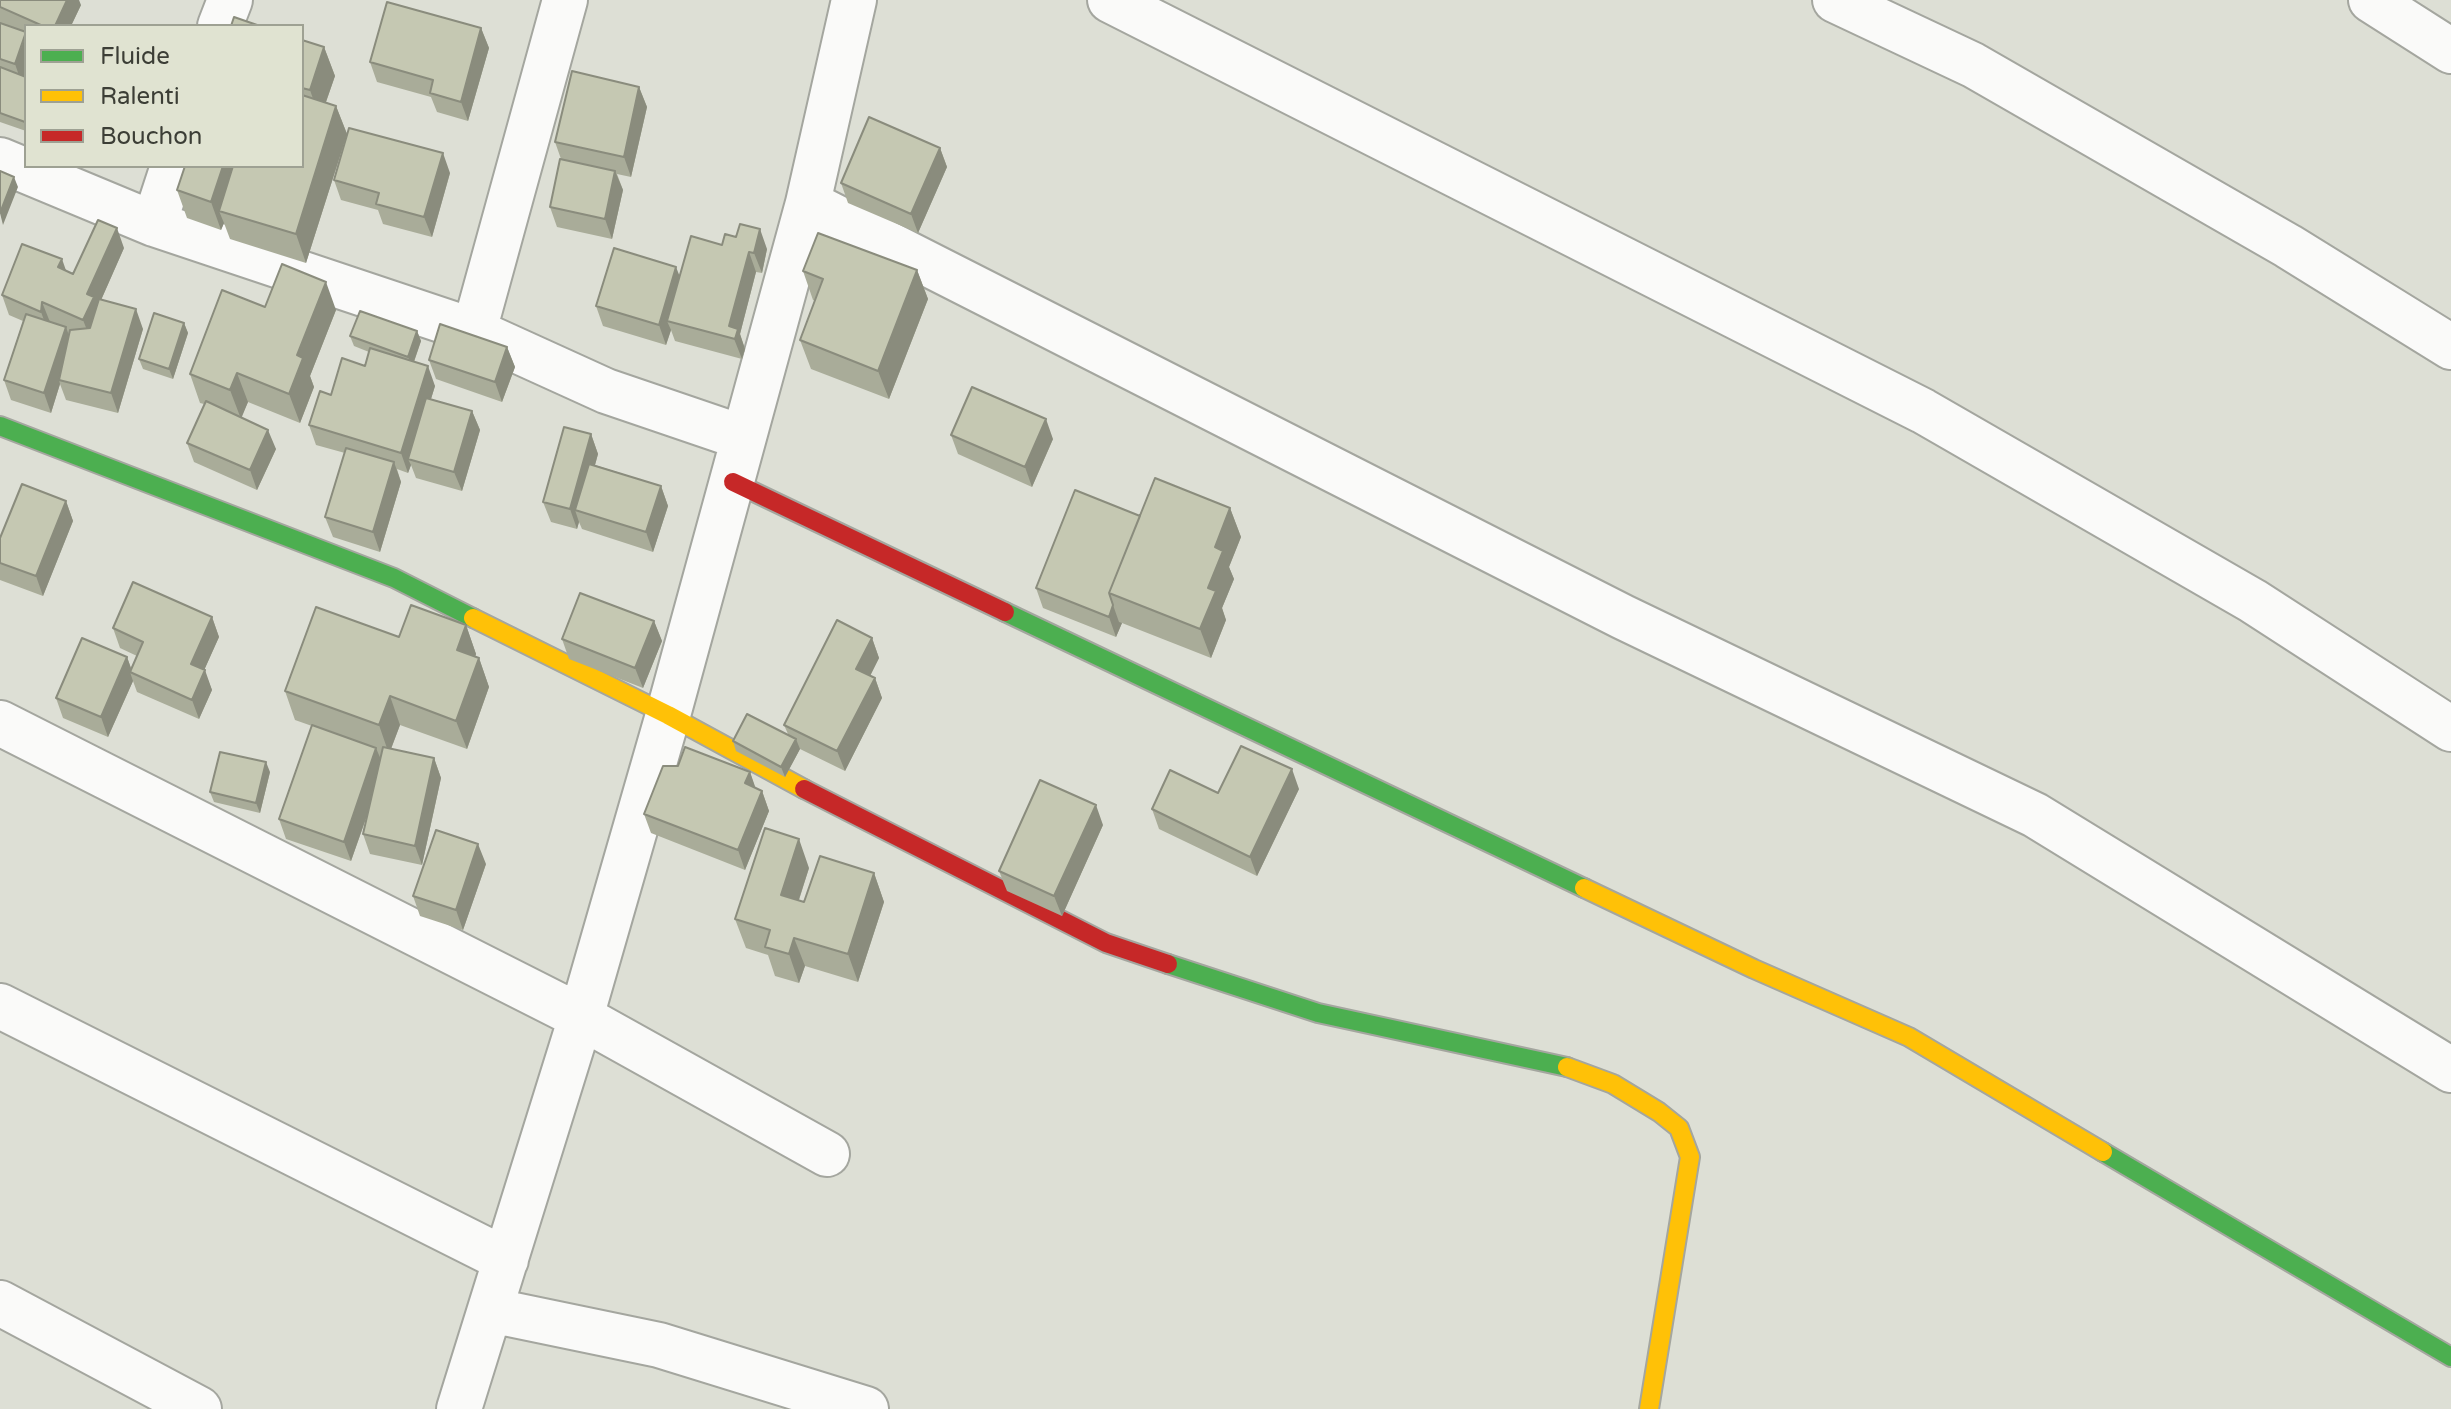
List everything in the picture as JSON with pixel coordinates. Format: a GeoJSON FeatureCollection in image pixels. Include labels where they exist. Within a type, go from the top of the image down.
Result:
{"type":"FeatureCollection","features":[{"type":"Feature","properties":{"kind":"street"},"geometry":{"type":"LineString","coordinates":[[221,24],[230,0]]}},
{"type":"Feature","properties":{"kind":"street"},"geometry":{"type":"LineString","coordinates":[[474,331],[565,0]]}},
{"type":"Feature","properties":{"kind":"street"},"geometry":{"type":"LineString","coordinates":[[459,1409],[581,1017],[668,715],[733,482],[741,437],[808,203],[854,0]]}},
{"type":"Feature","properties":{"kind":"street"},"geometry":{"type":"LineString","coordinates":[[1110,0],[1923,411],[2253,601],[2451,729]]}},
{"type":"Feature","properties":{"kind":"street"},"geometry":{"type":"LineString","coordinates":[[1835,0],[1973,65],[2288,246],[2451,347]]}},
{"type":"Feature","properties":{"kind":"street"},"geometry":{"type":"LineString","coordinates":[[2371,0],[2451,51]]}},
{"type":"Feature","properties":{"kind":"street"},"geometry":{"type":"LineString","coordinates":[[0,160],[154,224],[474,331],[606,391],[741,437]]}},
{"type":"Feature","properties":{"kind":"street"},"geometry":{"type":"LineString","coordinates":[[154,224],[172,168]]}},
{"type":"Feature","properties":{"kind":"street"},"geometry":{"type":"LineString","coordinates":[[808,203],[1623,617],[2035,815],[2451,1070]]}},
{"type":"Feature","properties":{"kind":"street"},"geometry":{"type":"LineString","coordinates":[[0,426],[394,578],[668,715],[852,815],[1106,943],[1318,1013],[1564,1066],[1613,1084],[1679,1128],[1690,1157],[1649,1409]]}},
{"type":"Feature","properties":{"kind":"street"},"geometry":{"type":"LineString","coordinates":[[733,482],[1754,969],[1909,1037],[2451,1357]]}},
{"type":"Feature","properties":{"kind":"street"},"geometry":{"type":"LineString","coordinates":[[0,723],[581,1017],[827,1154]]}},
{"type":"Feature","properties":{"kind":"street"},"geometry":{"type":"LineString","coordinates":[[0,1006],[506,1260]]}},
{"type":"Feature","properties":{"kind":"street"},"geometry":{"type":"LineString","coordinates":[[0,1303],[199,1409]]}},
{"type":"Feature","properties":{"kind":"street"},"geometry":{"type":"LineString","coordinates":[[490,1310],[659,1345],[866,1409]]}},
{"type":"Feature","properties":{"kind":"building"},"geometry":{"type":"Polygon","coordinates":[[[0,0],[67,0],[56,24],[38,24],[0,7],[0,0]]]}},
{"type":"Feature","properties":{"kind":"building"},"geometry":{"type":"Polygon","coordinates":[[[387,2],[481,28],[461,102],[430,93],[433,80],[370,62],[387,2]]]}},
{"type":"Feature","properties":{"kind":"building"},"geometry":{"type":"Polygon","coordinates":[[[234,17],[254,24],[232,24],[234,17]]]}},
{"type":"Feature","properties":{"kind":"building"},"geometry":{"type":"Polygon","coordinates":[[[0,23],[24,31],[15,64],[0,59],[0,23]]]}},
{"type":"Feature","properties":{"kind":"building"},"geometry":{"type":"Polygon","coordinates":[[[304,41],[324,47],[310,90],[304,88],[304,41]]]}},
{"type":"Feature","properties":{"kind":"building"},"geometry":{"type":"Polygon","coordinates":[[[0,67],[24,76],[24,122],[0,113],[0,67]]]}},
{"type":"Feature","properties":{"kind":"building"},"geometry":{"type":"Polygon","coordinates":[[[572,71],[639,87],[624,157],[555,142],[572,71]]]}},
{"type":"Feature","properties":{"kind":"building"},"geometry":{"type":"Polygon","coordinates":[[[304,96],[336,106],[296,234],[219,211],[232,168],[304,168],[304,96]]]}},
{"type":"Feature","properties":{"kind":"building"},"geometry":{"type":"Polygon","coordinates":[[[869,117],[940,148],[911,214],[841,183],[869,117]]]}},
{"type":"Feature","properties":{"kind":"building"},"geometry":{"type":"Polygon","coordinates":[[[349,128],[443,153],[424,217],[376,204],[379,193],[334,180],[349,128]]]}},
{"type":"Feature","properties":{"kind":"building"},"geometry":{"type":"Polygon","coordinates":[[[560,159],[615,171],[605,219],[550,207],[560,159]]]}},
{"type":"Feature","properties":{"kind":"building"},"geometry":{"type":"Polygon","coordinates":[[[184,168],[222,168],[211,202],[177,190],[184,168]]]}},
{"type":"Feature","properties":{"kind":"building"},"geometry":{"type":"Polygon","coordinates":[[[0,171],[14,177],[0,213],[0,171]]]}},
{"type":"Feature","properties":{"kind":"building"},"geometry":{"type":"Polygon","coordinates":[[[98,220],[117,228],[87,294],[94,297],[83,320],[42,302],[41,312],[2,295],[22,244],[62,259],[58,267],[73,274],[98,220]]]}},
{"type":"Feature","properties":{"kind":"building"},"geometry":{"type":"Polygon","coordinates":[[[740,224],[760,229],[754,253],[749,252],[729,326],[738,329],[735,339],[667,321],[691,236],[722,245],[725,234],[736,237],[740,224]]]}},
{"type":"Feature","properties":{"kind":"building"},"geometry":{"type":"Polygon","coordinates":[[[818,233],[917,270],[878,371],[800,340],[823,279],[803,271],[818,233]]]}},
{"type":"Feature","properties":{"kind":"building"},"geometry":{"type":"Polygon","coordinates":[[[614,248],[676,267],[659,325],[596,306],[614,248]]]}},
{"type":"Feature","properties":{"kind":"building"},"geometry":{"type":"Polygon","coordinates":[[[282,264],[326,282],[297,355],[303,358],[289,394],[237,373],[230,390],[190,374],[222,290],[265,307],[282,264]]]}},
{"type":"Feature","properties":{"kind":"building"},"geometry":{"type":"Polygon","coordinates":[[[99,299],[136,309],[111,393],[59,380],[70,330],[90,328],[99,299]]]}},
{"type":"Feature","properties":{"kind":"building"},"geometry":{"type":"Polygon","coordinates":[[[360,311],[417,331],[408,357],[350,336],[360,311]]]}},
{"type":"Feature","properties":{"kind":"building"},"geometry":{"type":"Polygon","coordinates":[[[154,313],[184,323],[169,369],[139,359],[154,313]]]}},
{"type":"Feature","properties":{"kind":"building"},"geometry":{"type":"Polygon","coordinates":[[[26,314],[66,327],[44,393],[4,380],[26,314]]]}},
{"type":"Feature","properties":{"kind":"building"},"geometry":{"type":"Polygon","coordinates":[[[440,324],[507,347],[495,382],[429,360],[440,324]]]}},
{"type":"Feature","properties":{"kind":"building"},"geometry":{"type":"Polygon","coordinates":[[[370,348],[428,366],[401,453],[309,425],[320,391],[331,395],[342,358],[365,366],[370,348]]]}},
{"type":"Feature","properties":{"kind":"building"},"geometry":{"type":"Polygon","coordinates":[[[972,387],[1046,419],[1025,467],[951,435],[972,387]]]}},
{"type":"Feature","properties":{"kind":"building"},"geometry":{"type":"Polygon","coordinates":[[[426,398],[472,411],[454,472],[408,459],[426,398]]]}},
{"type":"Feature","properties":{"kind":"building"},"geometry":{"type":"Polygon","coordinates":[[[206,401],[268,430],[250,470],[187,443],[206,401]]]}},
{"type":"Feature","properties":{"kind":"building"},"geometry":{"type":"Polygon","coordinates":[[[564,427],[591,434],[570,509],[543,502],[564,427]]]}},
{"type":"Feature","properties":{"kind":"building"},"geometry":{"type":"Polygon","coordinates":[[[346,448],[394,462],[373,532],[325,517],[346,448]]]}},
{"type":"Feature","properties":{"kind":"building"},"geometry":{"type":"Polygon","coordinates":[[[589,464],[661,486],[646,532],[575,510],[589,464]]]}},
{"type":"Feature","properties":{"kind":"building"},"geometry":{"type":"Polygon","coordinates":[[[1155,478],[1230,508],[1215,547],[1223,551],[1208,588],[1216,591],[1200,629],[1109,593],[1155,478]]]}},
{"type":"Feature","properties":{"kind":"building"},"geometry":{"type":"Polygon","coordinates":[[[22,484],[66,501],[36,576],[0,563],[0,538],[22,484]]]}},
{"type":"Feature","properties":{"kind":"building"},"geometry":{"type":"Polygon","coordinates":[[[1075,490],[1140,516],[1109,593],[1113,605],[1109,617],[1036,588],[1075,490]]]}},
{"type":"Feature","properties":{"kind":"building"},"geometry":{"type":"Polygon","coordinates":[[[133,582],[212,617],[191,664],[205,670],[192,700],[130,672],[143,642],[113,628],[133,582]]]}},
{"type":"Feature","properties":{"kind":"building"},"geometry":{"type":"Polygon","coordinates":[[[580,593],[654,621],[635,668],[562,639],[580,593]]]}},
{"type":"Feature","properties":{"kind":"building"},"geometry":{"type":"Polygon","coordinates":[[[411,605],[466,625],[457,650],[479,658],[456,721],[390,696],[379,725],[285,691],[316,607],[399,637],[411,605]]]}},
{"type":"Feature","properties":{"kind":"building"},"geometry":{"type":"Polygon","coordinates":[[[837,620],[872,638],[856,669],[875,678],[837,751],[784,725],[837,620]]]}},
{"type":"Feature","properties":{"kind":"building"},"geometry":{"type":"Polygon","coordinates":[[[82,638],[127,657],[101,717],[56,698],[82,638]]]}},
{"type":"Feature","properties":{"kind":"building"},"geometry":{"type":"Polygon","coordinates":[[[747,714],[796,739],[781,767],[733,741],[747,714]]]}},
{"type":"Feature","properties":{"kind":"building"},"geometry":{"type":"Polygon","coordinates":[[[312,725],[376,748],[344,842],[279,819],[312,725]]]}},
{"type":"Feature","properties":{"kind":"building"},"geometry":{"type":"Polygon","coordinates":[[[1241,746],[1292,769],[1250,857],[1152,809],[1170,770],[1218,793],[1241,746]]]}},
{"type":"Feature","properties":{"kind":"building"},"geometry":{"type":"Polygon","coordinates":[[[383,747],[434,758],[415,846],[363,834],[383,747]]]}},
{"type":"Feature","properties":{"kind":"building"},"geometry":{"type":"Polygon","coordinates":[[[685,747],[750,772],[745,783],[762,791],[738,850],[644,814],[663,766],[678,766],[685,747]]]}},
{"type":"Feature","properties":{"kind":"building"},"geometry":{"type":"Polygon","coordinates":[[[220,752],[266,762],[256,803],[210,792],[220,752]]]}},
{"type":"Feature","properties":{"kind":"building"},"geometry":{"type":"Polygon","coordinates":[[[1040,780],[1096,805],[1054,896],[999,871],[1040,780]]]}},
{"type":"Feature","properties":{"kind":"building"},"geometry":{"type":"Polygon","coordinates":[[[765,828],[799,839],[781,895],[804,902],[820,856],[874,873],[848,954],[794,938],[789,954],[765,947],[770,930],[735,919],[765,828]]]}},
{"type":"Feature","properties":{"kind":"building"},"geometry":{"type":"Polygon","coordinates":[[[436,830],[478,844],[456,910],[413,896],[436,830]]]}},
{"type":"Feature","properties":{"kind":"traffic: fast"},"geometry":{"type":"LineString","coordinates":[[0,426],[394,578],[473,618]]}},
{"type":"Feature","properties":{"kind":"traffic: fast"},"geometry":{"type":"LineString","coordinates":[[1005,612],[1584,888]]}},
{"type":"Feature","properties":{"kind":"traffic: fast"},"geometry":{"type":"LineString","coordinates":[[1168,964],[1318,1013],[1567,1067]]}},
{"type":"Feature","properties":{"kind":"traffic: fast"},"geometry":{"type":"LineString","coordinates":[[2103,1152],[2451,1357]]}},
{"type":"Feature","properties":{"kind":"traffic: slow"},"geometry":{"type":"LineString","coordinates":[[473,618],[668,715],[804,789]]}},
{"type":"Feature","properties":{"kind":"traffic: slow"},"geometry":{"type":"LineString","coordinates":[[1584,888],[1754,969],[1909,1037],[2103,1152]]}},
{"type":"Feature","properties":{"kind":"traffic: slow"},"geometry":{"type":"LineString","coordinates":[[1567,1067],[1613,1084],[1659,1112],[1679,1128],[1690,1157],[1649,1409]]}},
{"type":"Feature","properties":{"kind":"traffic: jam"},"geometry":{"type":"LineString","coordinates":[[733,482],[1005,612]]}},
{"type":"Feature","properties":{"kind":"traffic: jam"},"geometry":{"type":"LineString","coordinates":[[804,789],[1106,943],[1168,964]]}}]}
